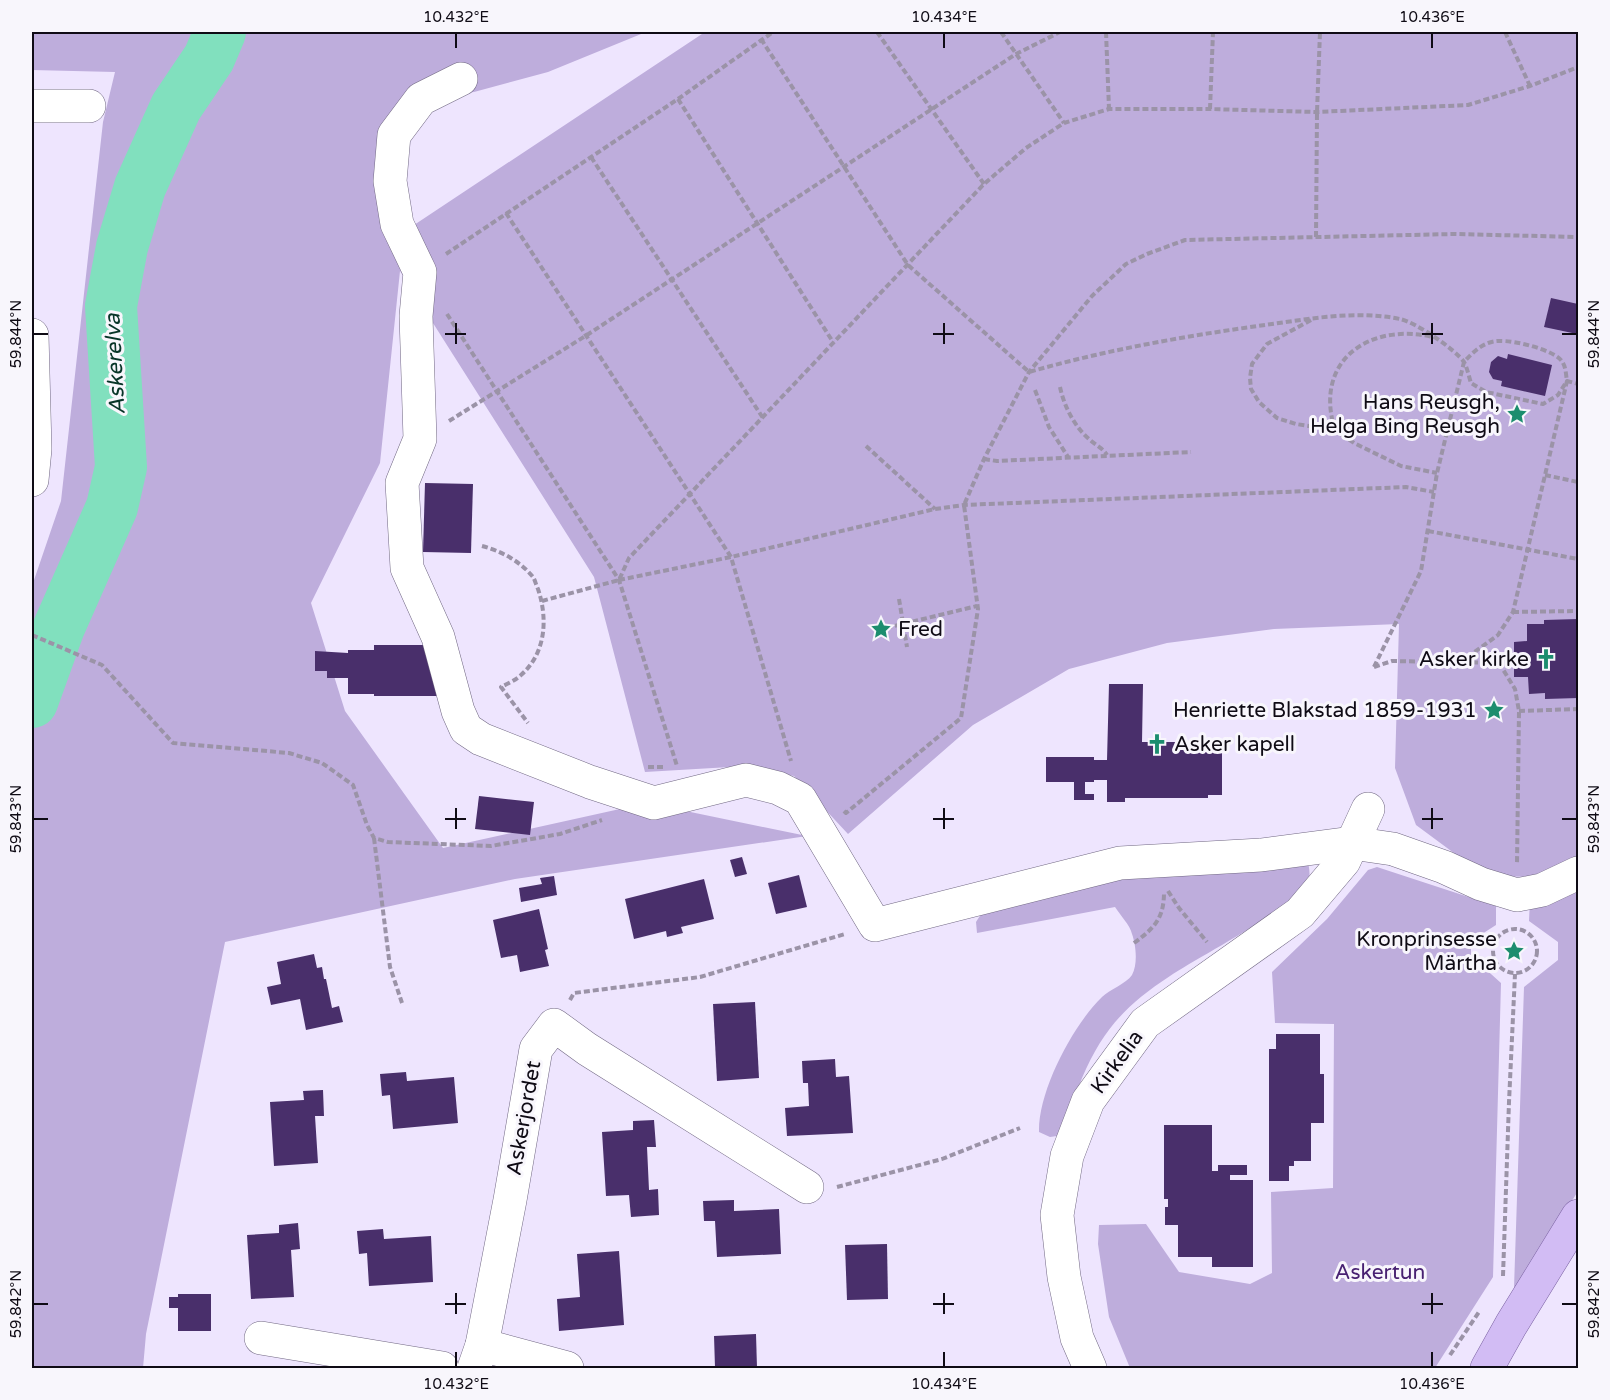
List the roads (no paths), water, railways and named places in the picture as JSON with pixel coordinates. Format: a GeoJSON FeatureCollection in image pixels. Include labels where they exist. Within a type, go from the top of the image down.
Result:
{"type":"FeatureCollection","features":[{"type":"Feature","properties":{"kind":"main road"},"geometry":{"type":"LineString","coordinates":[[1487,1368],[1578,1216]]}},
{"type":"Feature","properties":{"kind":"street"},"geometry":{"type":"LineString","coordinates":[[461,79],[422,99],[394,135],[390,181],[397,224],[420,272],[416,316],[420,439],[402,483],[407,568],[438,637],[458,711],[466,729],[481,739],[590,782],[654,803],[746,780],[778,788],[800,799],[874,925],[1120,863],[1261,855],[1352,843],[1393,849],[1444,867],[1481,884],[1517,895],[1542,890],[1578,873]]}},
{"type":"Feature","properties":{"kind":"street"},"geometry":{"type":"LineString","coordinates":[[32,106],[89,106]]}},
{"type":"Feature","properties":{"kind":"street"},"geometry":{"type":"LineString","coordinates":[[32,335],[35,449],[32,480]]}},
{"type":"Feature","properties":{"kind":"street","name":"Kirkelia"},"geometry":{"type":"LineString","coordinates":[[1090,1368],[1077,1338],[1064,1277],[1057,1215],[1067,1156],[1088,1101],[1145,1023],[1300,913],[1344,861],[1368,810]]}},
{"type":"Feature","properties":{"kind":"street","name":"Askerjordet"},"geometry":{"type":"LineString","coordinates":[[478,1357],[510,1200],[536,1049],[554,1025],[588,1049],[807,1187]]}},
{"type":"Feature","properties":{"kind":"street"},"geometry":{"type":"LineString","coordinates":[[261,1338],[442,1368]]}},
{"type":"Feature","properties":{"kind":"street"},"geometry":{"type":"LineString","coordinates":[[478,1357],[567,1368]]}},
{"type":"Feature","properties":{"kind":"waterway","name":"Askerelva"},"geometry":{"type":"LineString","coordinates":[[32,702],[59,627],[112,507],[121,467],[111,306],[122,247],[140,187],[176,107],[209,58],[220,32]]}},
{"type":"Feature","properties":{"kind":"place","name":"Hans Reusgh, Helga Bing Reusgh"},"geometry":{"type":"Point","coordinates":[1517,414]}},
{"type":"Feature","properties":{"kind":"place","name":"Fred"},"geometry":{"type":"Point","coordinates":[881,629]}},
{"type":"Feature","properties":{"kind":"place","name":"Asker kirke"},"geometry":{"type":"Point","coordinates":[1546,659]}},
{"type":"Feature","properties":{"kind":"place","name":"Henriette Blakstad 1859-1931"},"geometry":{"type":"Point","coordinates":[1494,710]}},
{"type":"Feature","properties":{"kind":"place","name":"Asker kapell"},"geometry":{"type":"Point","coordinates":[1157,744]}},
{"type":"Feature","properties":{"kind":"place","name":"Kronprinsesse Märtha"},"geometry":{"type":"Point","coordinates":[1514,951]}},
{"type":"Feature","properties":{"kind":"park label","name":"Askertun"},"geometry":{"type":"Point","coordinates":[1380,1272]}}]}
